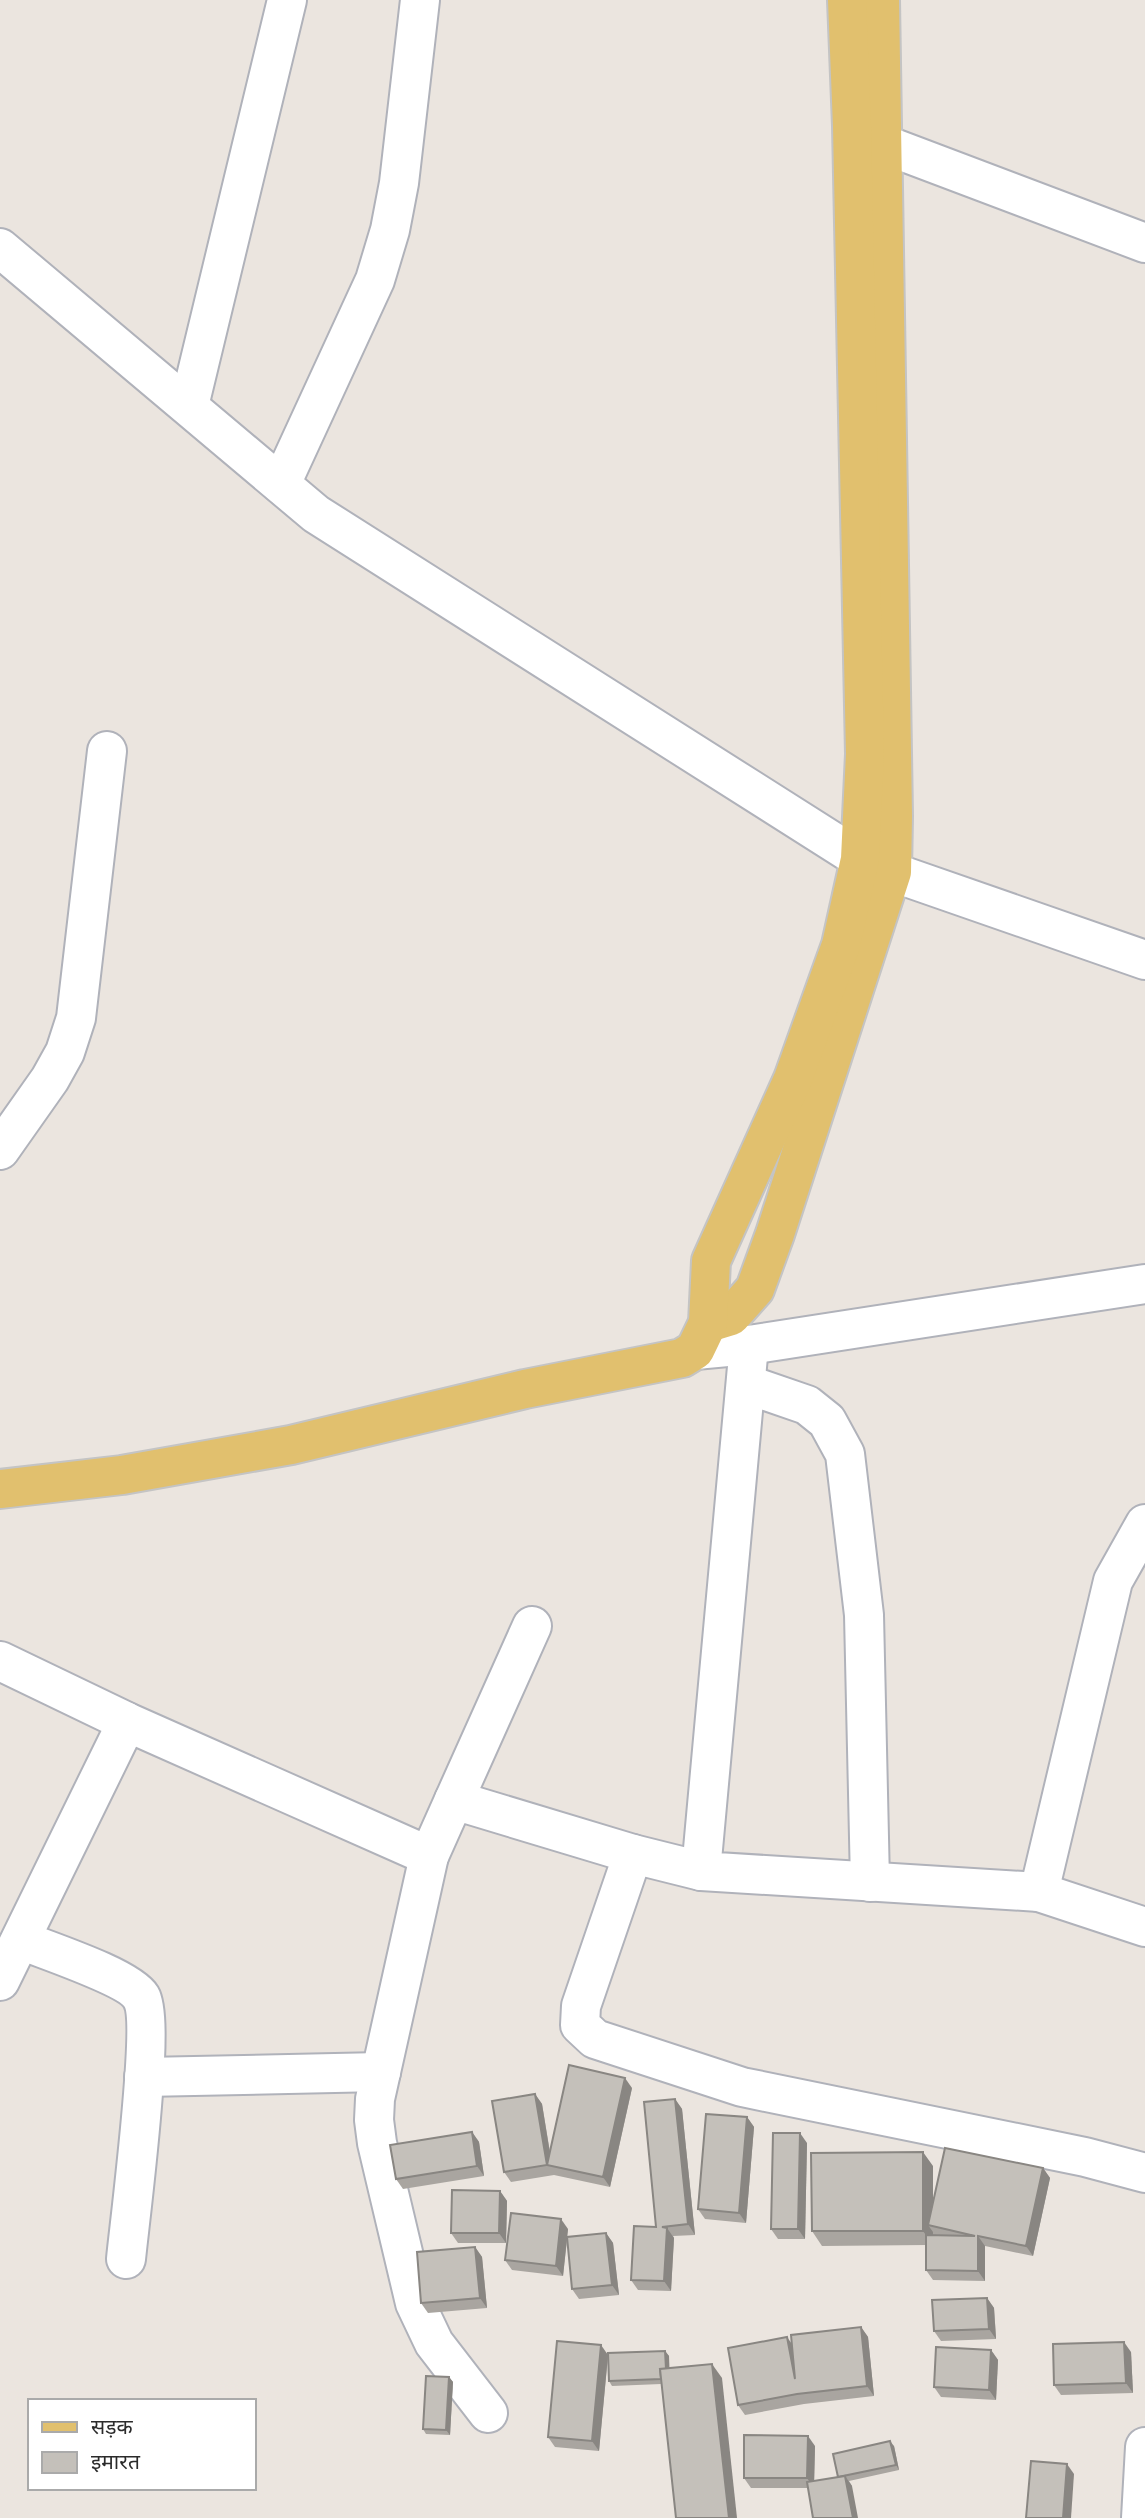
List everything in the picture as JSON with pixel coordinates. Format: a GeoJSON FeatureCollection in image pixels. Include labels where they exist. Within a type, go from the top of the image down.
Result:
{"type":"FeatureCollection","features":[{"type":"Feature","properties":{"kind":"main road"},"geometry":{"type":"LineString","coordinates":[[702,1337],[711,1261],[793,1079],[841,945],[876,866],[864,740],[852,126],[847,0]]}},
{"type":"Feature","properties":{"kind":"main road"},"geometry":{"type":"LineString","coordinates":[[0,1489],[122,1475],[291,1445],[525,1389],[682,1359],[702,1337],[732,1316],[755,1289],[775,1234],[876,866],[893,816],[880,0]]}},
{"type":"Feature","properties":{"kind":"street"},"geometry":{"type":"LineString","coordinates":[[189,406],[287,0]]}},
{"type":"Feature","properties":{"kind":"street"},"geometry":{"type":"LineString","coordinates":[[281,484],[375,280],[390,230],[399,183],[420,0]]}},
{"type":"Feature","properties":{"kind":"street"},"geometry":{"type":"LineString","coordinates":[[883,144],[1145,243]]}},
{"type":"Feature","properties":{"kind":"street"},"geometry":{"type":"LineString","coordinates":[[0,248],[316,514],[876,866],[1145,960]]}},
{"type":"Feature","properties":{"kind":"street"},"geometry":{"type":"LineString","coordinates":[[0,1150],[50,1079],[65,1052],[76,1018],[107,751]]}},
{"type":"Feature","properties":{"kind":"street"},"geometry":{"type":"LineString","coordinates":[[702,1337],[749,1345],[1145,1284]]}},
{"type":"Feature","properties":{"kind":"street"},"geometry":{"type":"LineString","coordinates":[[701,1871],[749,1345]]}},
{"type":"Feature","properties":{"kind":"street"},"geometry":{"type":"LineString","coordinates":[[746,1384],[807,1405],[827,1421],[845,1454],[864,1615],[870,1882]]}},
{"type":"Feature","properties":{"kind":"street"},"geometry":{"type":"LineString","coordinates":[[1039,1892],[1113,1581],[1145,1524]]}},
{"type":"Feature","properties":{"kind":"street"},"geometry":{"type":"LineString","coordinates":[[488,2413],[434,2343],[415,2303],[377,2143],[374,2120],[381,2072],[429,1856],[532,1626]]}},
{"type":"Feature","properties":{"kind":"street"},"geometry":{"type":"LineString","coordinates":[[0,1661],[127,1722],[429,1856]]}},
{"type":"Feature","properties":{"kind":"street"},"geometry":{"type":"LineString","coordinates":[[0,1981],[127,1722]]}},
{"type":"Feature","properties":{"kind":"street"},"geometry":{"type":"LineString","coordinates":[[454,1800],[633,1854],[701,1871],[1039,1892],[1145,1927]]}},
{"type":"Feature","properties":{"kind":"street"},"geometry":{"type":"LineString","coordinates":[[633,1854],[581,2006],[580,2025],[595,2039],[742,2087],[1085,2157],[1145,2173]]}},
{"type":"Feature","properties":{"kind":"street"},"geometry":{"type":"LineString","coordinates":[[20,1940],[126,1983],[141,1997],[146,2014],[144,2077],[127,2259]]}},
{"type":"Feature","properties":{"kind":"street"},"geometry":{"type":"LineString","coordinates":[[144,2077],[381,2072]]}},
{"type":"Feature","properties":{"kind":"street"},"geometry":{"type":"LineString","coordinates":[[1141,2518],[1145,2447]]}},
{"type":"Feature","properties":{"kind":"building"},"geometry":{"type":"Polygon","coordinates":[[[569,2065],[625,2078],[603,2177],[547,2165],[569,2065]]]}},
{"type":"Feature","properties":{"kind":"building"},"geometry":{"type":"Polygon","coordinates":[[[535,2094],[547,2165],[504,2172],[492,2101],[535,2094]]]}},
{"type":"Feature","properties":{"kind":"building"},"geometry":{"type":"Polygon","coordinates":[[[675,2099],[688,2224],[662,2227],[667,2228],[664,2281],[631,2280],[634,2226],[656,2227],[644,2102],[675,2099]]]}},
{"type":"Feature","properties":{"kind":"building"},"geometry":{"type":"Polygon","coordinates":[[[706,2114],[747,2117],[739,2213],[698,2209],[706,2114]]]}},
{"type":"Feature","properties":{"kind":"building"},"geometry":{"type":"Polygon","coordinates":[[[472,2132],[477,2166],[396,2179],[390,2145],[472,2132]]]}},
{"type":"Feature","properties":{"kind":"building"},"geometry":{"type":"Polygon","coordinates":[[[773,2133],[800,2133],[798,2229],[771,2229],[773,2133]]]}},
{"type":"Feature","properties":{"kind":"building"},"geometry":{"type":"Polygon","coordinates":[[[945,2148],[1043,2168],[1026,2246],[978,2236],[978,2271],[926,2270],[926,2235],[975,2236],[928,2225],[945,2148]]]}},
{"type":"Feature","properties":{"kind":"building"},"geometry":{"type":"Polygon","coordinates":[[[923,2152],[923,2231],[812,2231],[811,2153],[923,2152]]]}},
{"type":"Feature","properties":{"kind":"building"},"geometry":{"type":"Polygon","coordinates":[[[452,2190],[500,2191],[499,2233],[451,2233],[452,2190]]]}},
{"type":"Feature","properties":{"kind":"building"},"geometry":{"type":"Polygon","coordinates":[[[511,2213],[561,2219],[556,2266],[505,2260],[511,2213]]]}},
{"type":"Feature","properties":{"kind":"building"},"geometry":{"type":"Polygon","coordinates":[[[606,2233],[612,2285],[572,2289],[567,2237],[606,2233]]]}},
{"type":"Feature","properties":{"kind":"building"},"geometry":{"type":"Polygon","coordinates":[[[475,2247],[480,2298],[421,2303],[417,2252],[475,2247]]]}},
{"type":"Feature","properties":{"kind":"building"},"geometry":{"type":"Polygon","coordinates":[[[987,2298],[989,2329],[934,2331],[932,2300],[987,2298]]]}},
{"type":"Feature","properties":{"kind":"building"},"geometry":{"type":"Polygon","coordinates":[[[861,2327],[867,2386],[797,2394],[738,2405],[728,2348],[787,2337],[795,2379],[791,2335],[861,2327]]]}},
{"type":"Feature","properties":{"kind":"building"},"geometry":{"type":"Polygon","coordinates":[[[557,2341],[601,2345],[592,2441],[548,2437],[557,2341]]]}},
{"type":"Feature","properties":{"kind":"building"},"geometry":{"type":"Polygon","coordinates":[[[1124,2342],[1126,2383],[1054,2385],[1053,2344],[1124,2342]]]}},
{"type":"Feature","properties":{"kind":"building"},"geometry":{"type":"Polygon","coordinates":[[[936,2347],[991,2350],[989,2390],[934,2387],[936,2347]]]}},
{"type":"Feature","properties":{"kind":"building"},"geometry":{"type":"Polygon","coordinates":[[[665,2351],[666,2369],[660,2369],[661,2379],[609,2381],[608,2353],[665,2351]]]}},
{"type":"Feature","properties":{"kind":"building"},"geometry":{"type":"Polygon","coordinates":[[[712,2364],[729,2518],[676,2518],[660,2369],[712,2364]]]}},
{"type":"Feature","properties":{"kind":"building"},"geometry":{"type":"Polygon","coordinates":[[[426,2376],[449,2377],[446,2430],[423,2429],[426,2376]]]}},
{"type":"Feature","properties":{"kind":"building"},"geometry":{"type":"Polygon","coordinates":[[[744,2435],[808,2436],[807,2478],[744,2478],[744,2435]]]}},
{"type":"Feature","properties":{"kind":"building"},"geometry":{"type":"Polygon","coordinates":[[[890,2441],[896,2465],[838,2477],[833,2454],[890,2441]]]}},
{"type":"Feature","properties":{"kind":"building"},"geometry":{"type":"Polygon","coordinates":[[[1031,2461],[1067,2464],[1063,2518],[1026,2518],[1031,2461]]]}},
{"type":"Feature","properties":{"kind":"building"},"geometry":{"type":"Polygon","coordinates":[[[845,2476],[853,2518],[813,2518],[807,2482],[845,2476]]]}}]}
